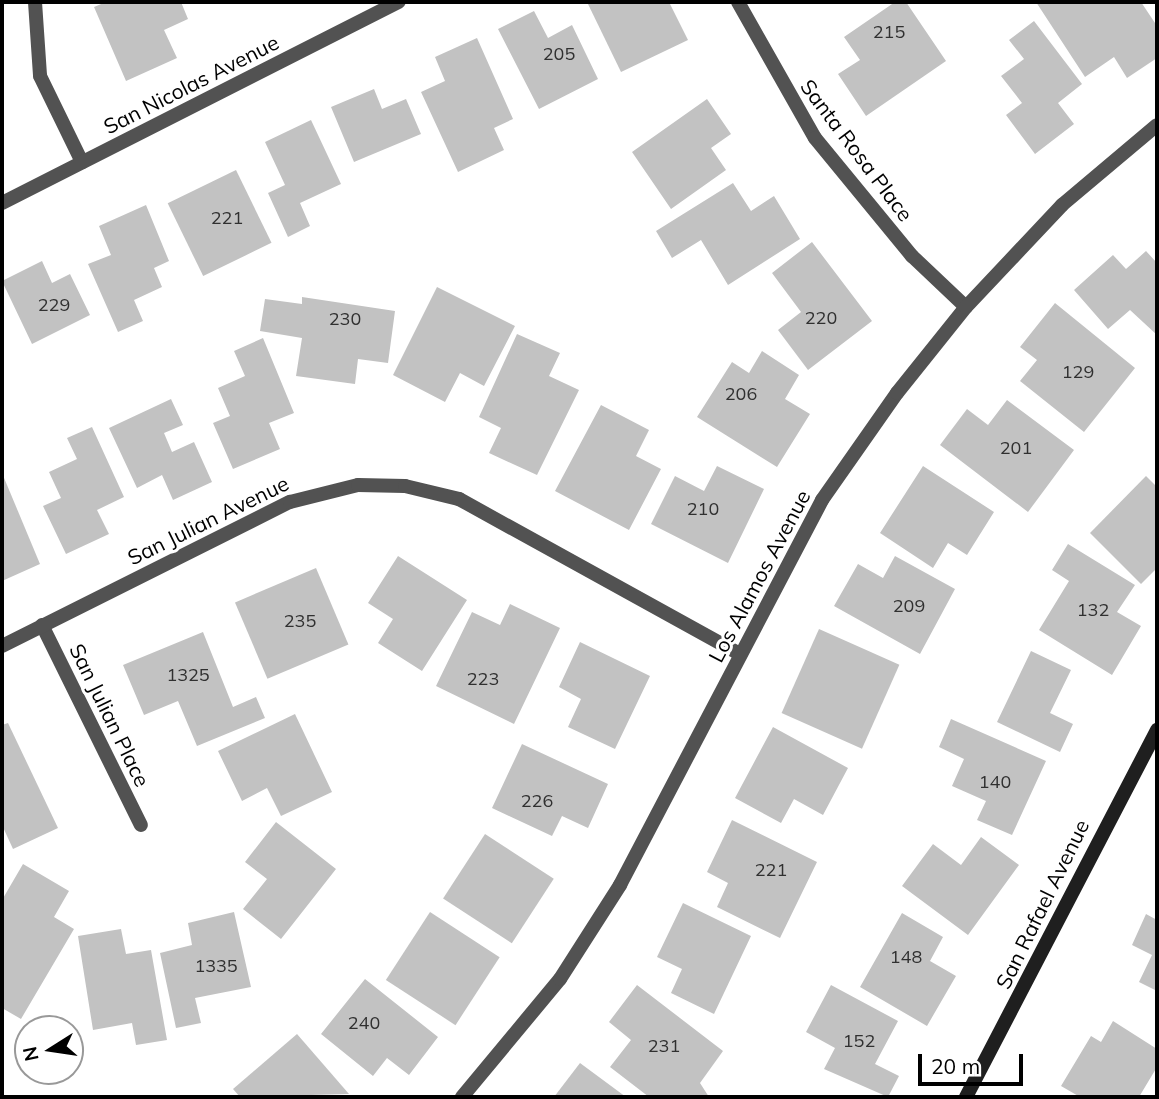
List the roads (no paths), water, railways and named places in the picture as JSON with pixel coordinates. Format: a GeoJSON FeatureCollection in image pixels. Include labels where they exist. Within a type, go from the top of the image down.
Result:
{"type":"FeatureCollection","features":[{"type":"Feature","properties":{"kind":"street"},"geometry":{"type":"LineString","coordinates":[[35,2],[40,76],[82,162]]}},
{"type":"Feature","properties":{"kind":"street","name":"San Nicolas Avenue"},"geometry":{"type":"LineString","coordinates":[[2,203],[399,2]]}},
{"type":"Feature","properties":{"kind":"street","name":"Santa Rosa Place"},"geometry":{"type":"LineString","coordinates":[[738,2],[816,138],[912,256],[966,307]]}},
{"type":"Feature","properties":{"kind":"street","name":"Los Alamos Avenue"},"geometry":{"type":"LineString","coordinates":[[463,1097],[560,979],[620,886],[822,500],[966,307],[1062,205],[1157,125]]}},
{"type":"Feature","properties":{"kind":"street","name":"San Julian Avenue"},"geometry":{"type":"LineString","coordinates":[[2,646],[290,502],[335,488],[405,486],[459,499],[740,654]]}},
{"type":"Feature","properties":{"kind":"street","name":"San Julian Place"},"geometry":{"type":"LineString","coordinates":[[42,625],[141,825]]}},
{"type":"Feature","properties":{"kind":"street","name":"San Rafael Avenue"},"geometry":{"type":"LineString","coordinates":[[971,1096],[1157,730]]}}]}
